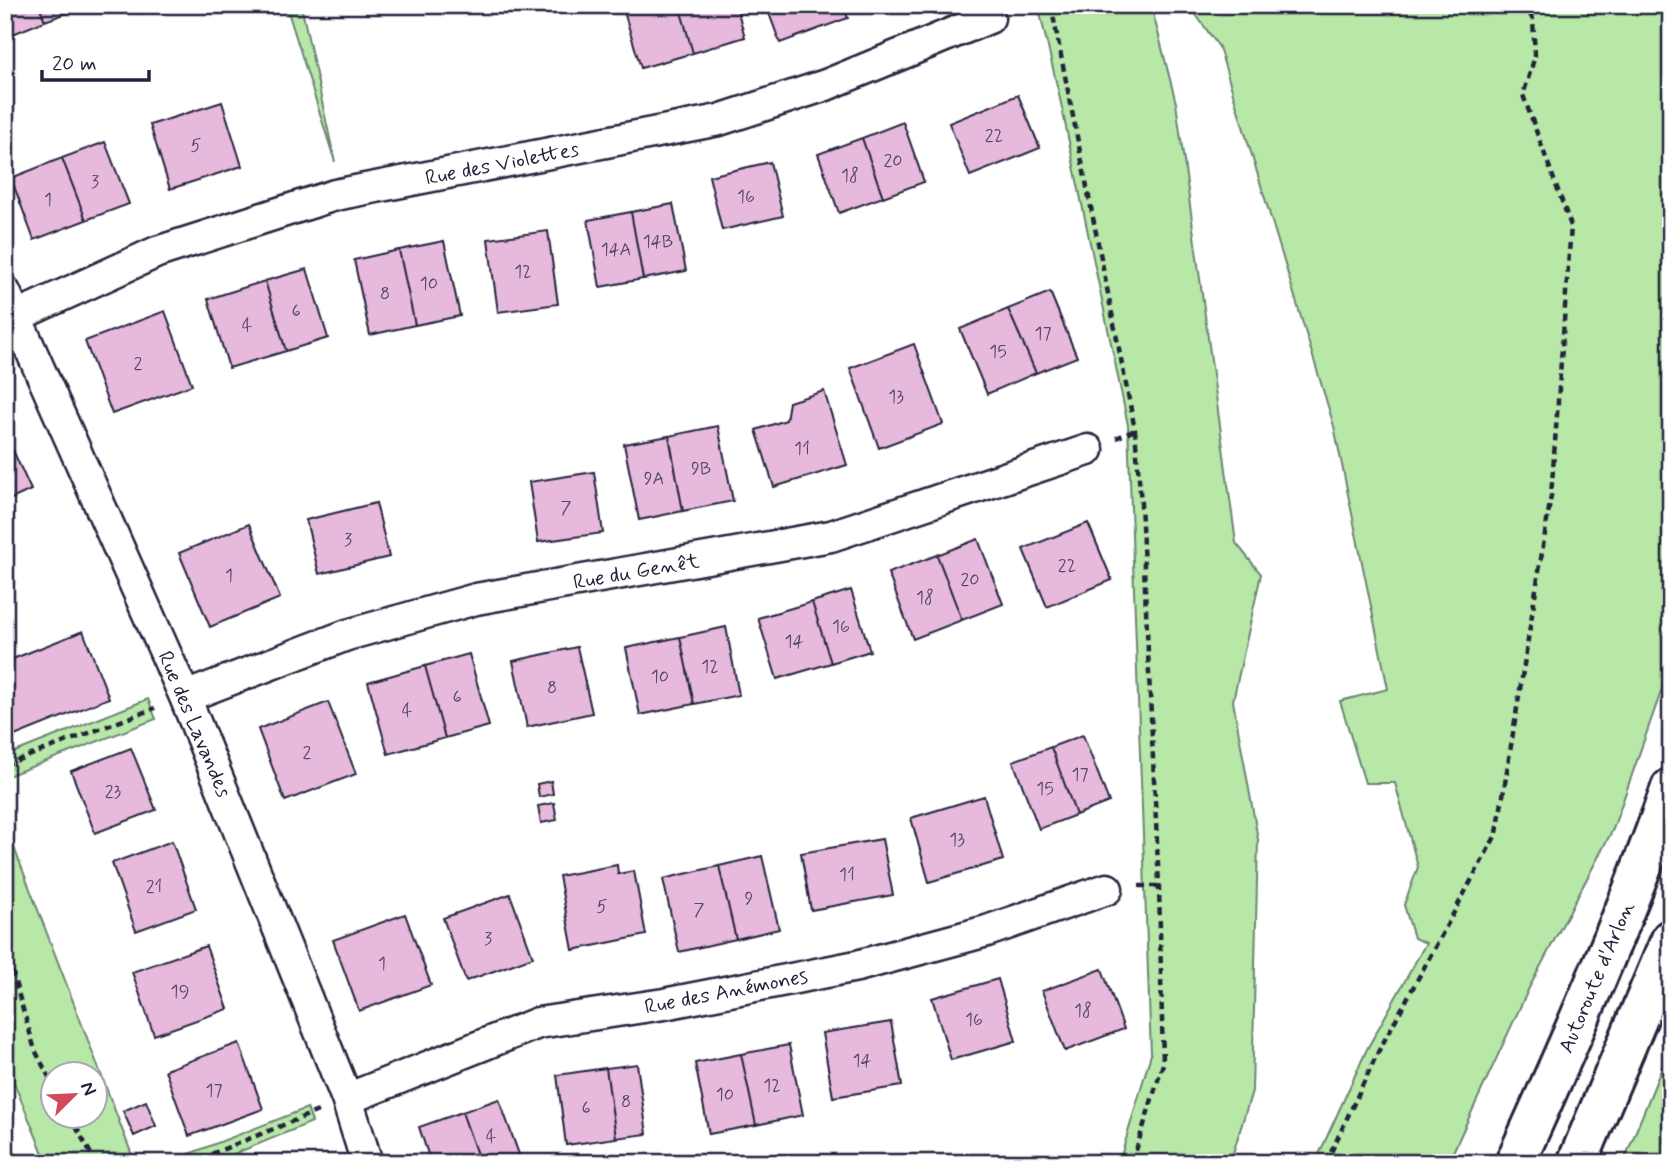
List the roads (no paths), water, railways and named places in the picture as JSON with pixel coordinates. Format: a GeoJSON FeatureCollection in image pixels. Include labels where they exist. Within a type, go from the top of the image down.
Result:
{"type":"FeatureCollection","features":[{"type":"Feature","properties":{"kind":"highway","name":"Autoroute d'Arlon"},"geometry":{"type":"LineString","coordinates":[[1515,1163],[1572,1035],[1671,788]]}},
{"type":"Feature","properties":{"kind":"highway"},"geometry":{"type":"LineString","coordinates":[[1577,1163],[1671,939]]}},
{"type":"Feature","properties":{"kind":"street","name":"Rue des Violettes"},"geometry":{"type":"LineString","coordinates":[[11,304],[157,252],[335,195],[719,120],[826,85],[989,18]]}},
{"type":"Feature","properties":{"kind":"street","name":"Rue des Lavandes"},"geometry":{"type":"LineString","coordinates":[[11,304],[185,697],[347,1099],[367,1163]]}},
{"type":"Feature","properties":{"kind":"street","name":"Rue du Genêt"},"geometry":{"type":"LineString","coordinates":[[185,697],[347,635],[476,599],[831,536],[1088,450]]}},
{"type":"Feature","properties":{"kind":"street","name":"Rue des Anémones"},"geometry":{"type":"LineString","coordinates":[[347,1099],[538,1023],[664,1004],[857,966],[987,931],[1107,889]]}}]}
